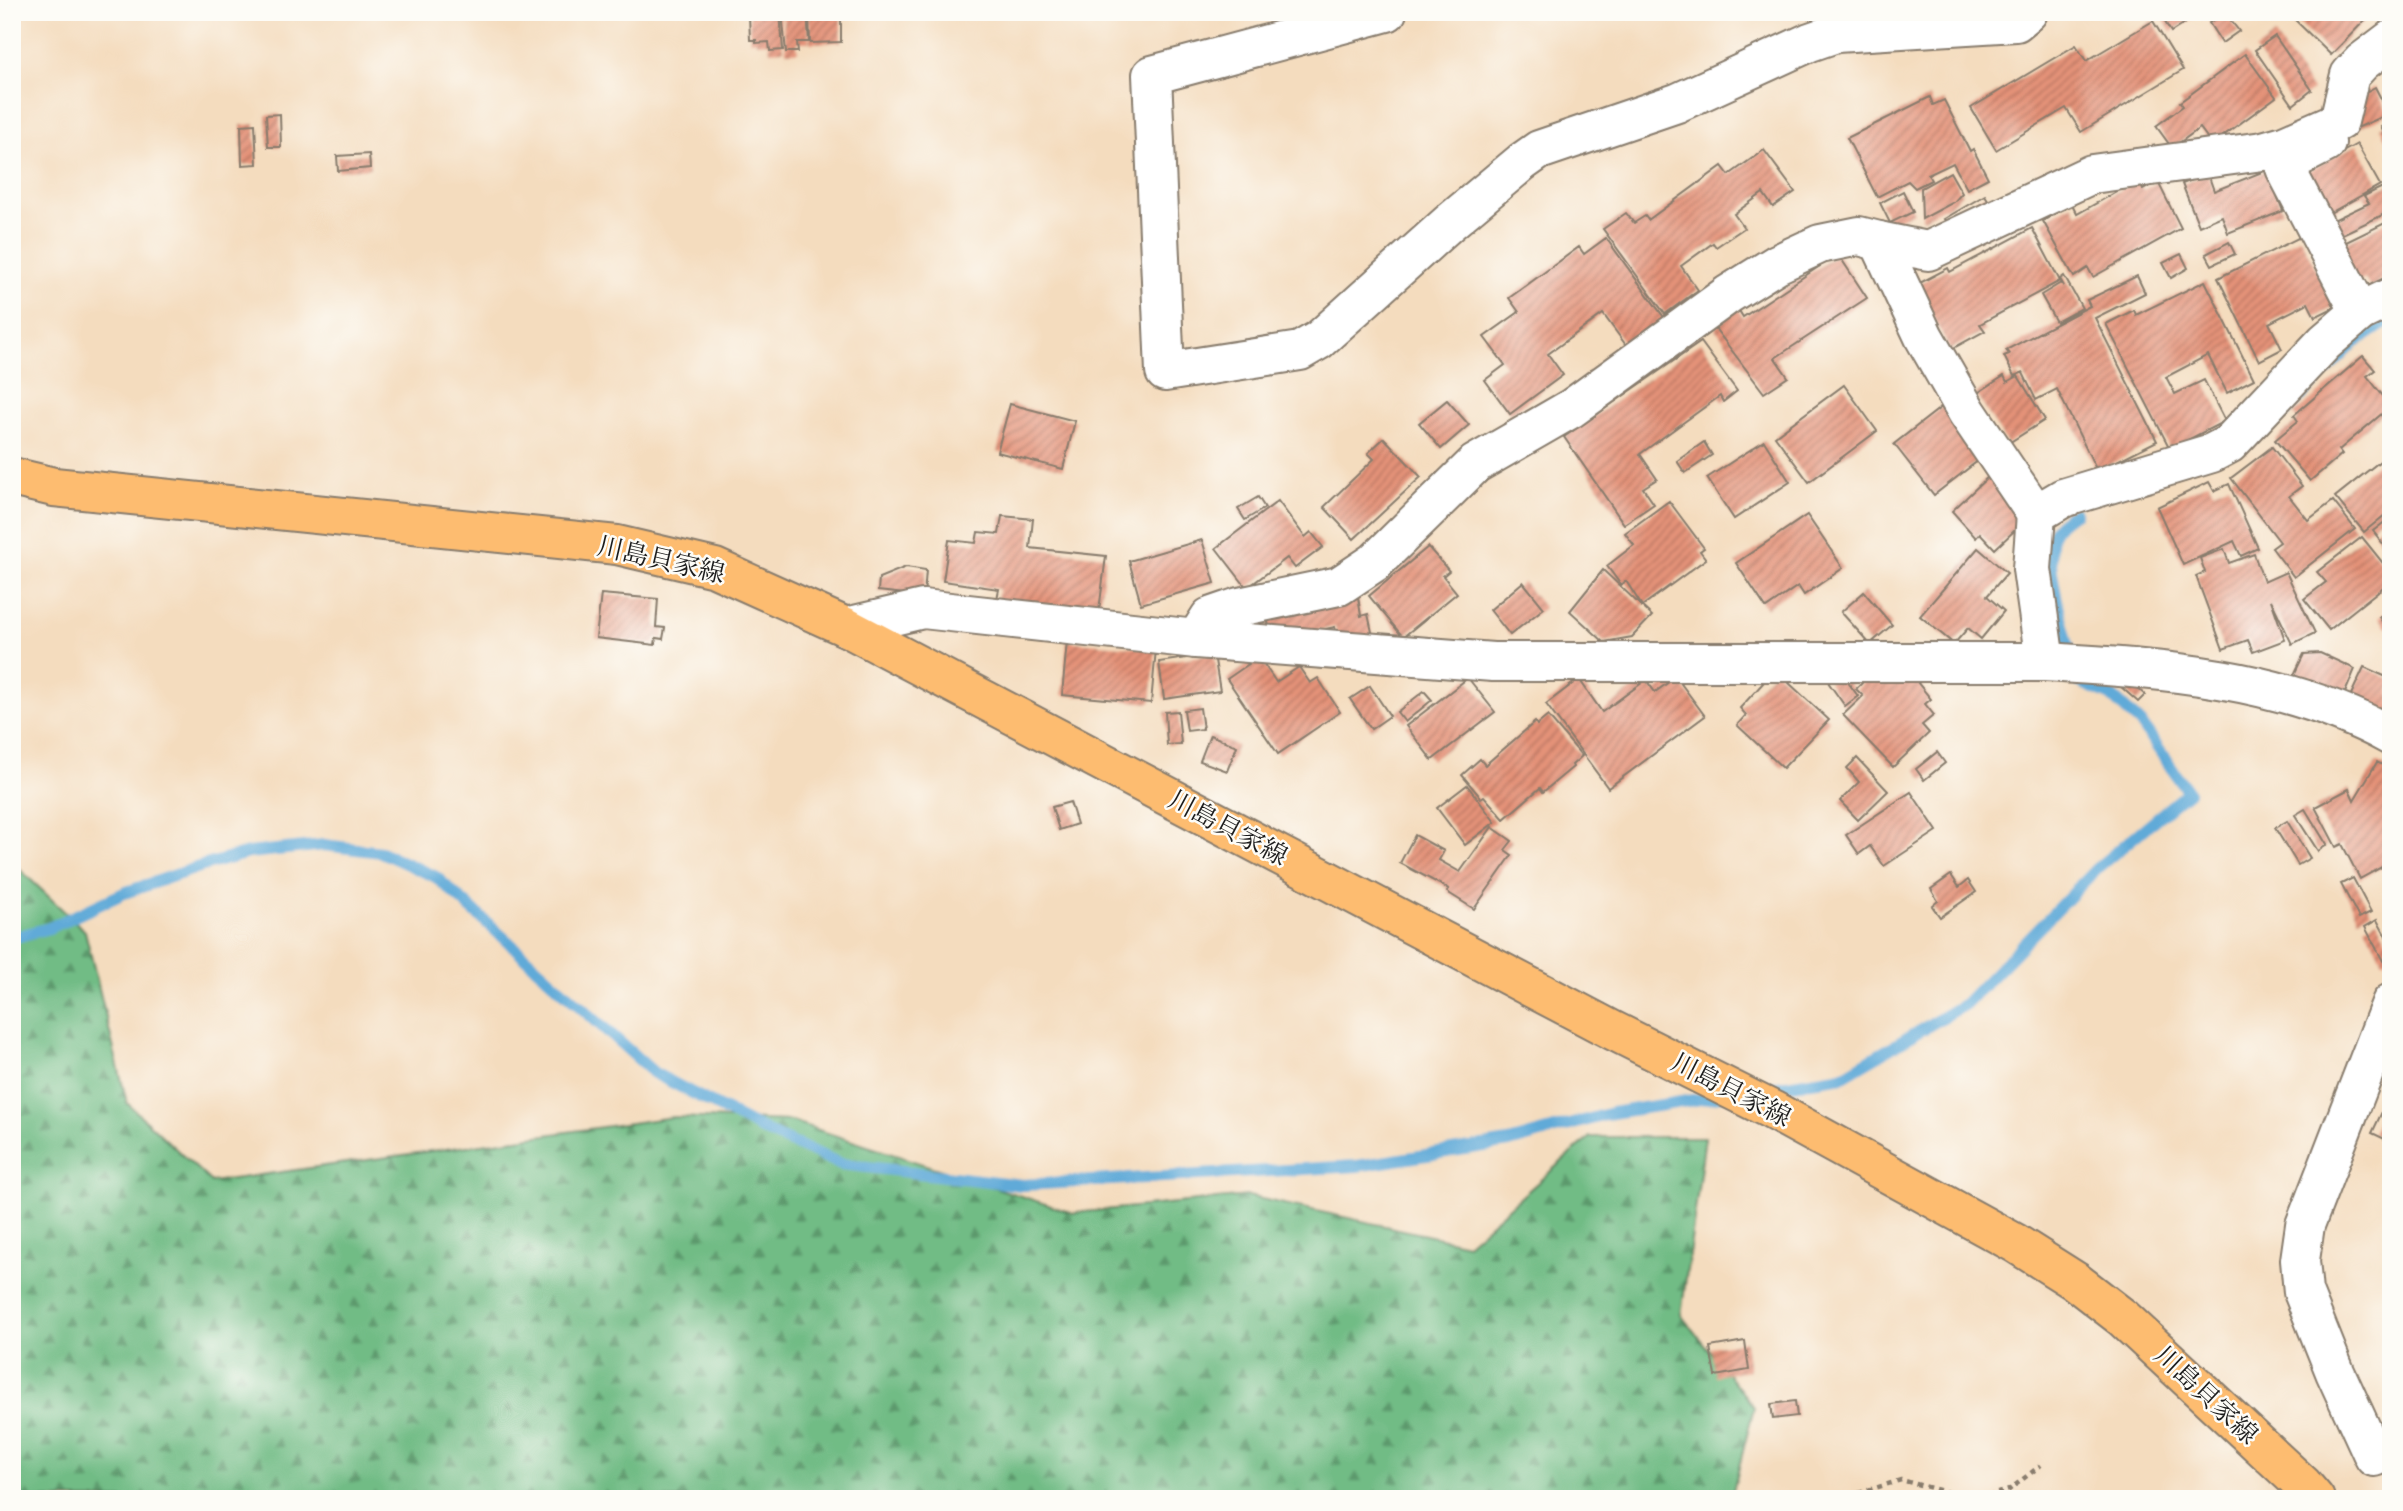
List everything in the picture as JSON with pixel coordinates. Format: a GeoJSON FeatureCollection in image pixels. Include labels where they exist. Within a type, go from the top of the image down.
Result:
{"type":"FeatureCollection","features":[{"type":"Feature","properties":{"kind":"main road","name":"川島貝家線"},"geometry":{"type":"LineString","coordinates":[[12,477],[54,487],[617,545],[715,568],[846,627],[1772,1110],[2015,1243],[2075,1281],[2123,1318],[2315,1499]]}},
{"type":"Feature","properties":{"kind":"street"},"geometry":{"type":"LineString","coordinates":[[1387,12],[1152,75],[1165,372],[1300,351],[1319,340],[1449,223],[1539,150],[1677,103],[1810,41],[1836,33],[2016,22],[2028,12]]}},
{"type":"Feature","properties":{"kind":"street"},"geometry":{"type":"LineString","coordinates":[[2036,514],[2063,498],[2212,453],[2229,444],[2325,342],[2375,305],[2284,169],[2287,163],[2334,137],[2350,75],[2391,40]]}},
{"type":"Feature","properties":{"kind":"street"},"geometry":{"type":"LineString","coordinates":[[1196,639],[1210,617],[1239,607],[1339,586],[1375,562],[1475,464],[1572,408],[1729,294],[1777,264],[1820,244],[1858,236],[1928,251],[2092,174],[2263,151],[2284,145],[2339,121]]}},
{"type":"Feature","properties":{"kind":"street"},"geometry":{"type":"LineString","coordinates":[[1879,241],[1924,337],[1967,412],[2036,514],[2032,569],[2045,662]]}},
{"type":"Feature","properties":{"kind":"street"},"geometry":{"type":"LineString","coordinates":[[846,627],[923,610],[1196,639],[1493,662],[2093,664],[2224,678],[2283,691],[2375,727],[2391,736]]}},
{"type":"Feature","properties":{"kind":"street"},"geometry":{"type":"LineString","coordinates":[[2391,1003],[2305,1225],[2300,1261],[2303,1292],[2335,1372],[2374,1457],[2391,1442]]}},
{"type":"Feature","properties":{"kind":"path"},"geometry":{"type":"LineString","coordinates":[[1839,1499],[1901,1480],[1976,1499],[2009,1490],[2041,1465]]}},
{"type":"Feature","properties":{"kind":"green space"},"geometry":{"type":"Polygon","coordinates":[[[12,862],[85,931],[127,1103],[211,1182],[673,1117],[791,1121],[1073,1213],[1248,1196],[1467,1244],[1590,1137],[1705,1137],[1681,1315],[1754,1407],[1731,1499],[12,1499],[12,862]]]}},
{"type":"Feature","properties":{"kind":"building"},"geometry":{"type":"Polygon","coordinates":[[[807,12],[809,42],[797,42],[798,52],[786,52],[782,13],[807,12]]]}},
{"type":"Feature","properties":{"kind":"building"},"geometry":{"type":"Polygon","coordinates":[[[809,12],[841,12],[841,42],[810,43],[809,12]]]}},
{"type":"Feature","properties":{"kind":"building"},"geometry":{"type":"Polygon","coordinates":[[[2159,12],[2202,12],[2171,32],[2159,12]]]}},
{"type":"Feature","properties":{"kind":"building"},"geometry":{"type":"Polygon","coordinates":[[[2224,12],[2239,31],[2222,43],[2209,23],[2224,12]]]}},
{"type":"Feature","properties":{"kind":"building"},"geometry":{"type":"Polygon","coordinates":[[[2287,12],[2373,12],[2331,55],[2287,12]]]}},
{"type":"Feature","properties":{"kind":"building"},"geometry":{"type":"Polygon","coordinates":[[[780,13],[783,50],[770,51],[769,42],[756,43],[756,40],[750,40],[749,15],[780,13]]]}},
{"type":"Feature","properties":{"kind":"building"},"geometry":{"type":"Polygon","coordinates":[[[2153,21],[2183,70],[2081,132],[2066,108],[1996,150],[1971,108],[2076,45],[2086,61],[2153,21]]]}},
{"type":"Feature","properties":{"kind":"building"},"geometry":{"type":"Polygon","coordinates":[[[2275,36],[2312,90],[2293,105],[2255,50],[2275,36]]]}},
{"type":"Feature","properties":{"kind":"building"},"geometry":{"type":"Polygon","coordinates":[[[2245,54],[2276,97],[2212,144],[2200,128],[2172,148],[2156,126],[2183,106],[2180,102],[2245,54]]]}},
{"type":"Feature","properties":{"kind":"building"},"geometry":{"type":"Polygon","coordinates":[[[2375,87],[2389,114],[2357,128],[2353,121],[2357,97],[2375,87]]]}},
{"type":"Feature","properties":{"kind":"building"},"geometry":{"type":"Polygon","coordinates":[[[1930,97],[1933,105],[1944,100],[1970,151],[1973,149],[1988,178],[1967,189],[1953,163],[1928,175],[1931,180],[1915,188],[1908,181],[1877,197],[1847,138],[1930,97]]]}},
{"type":"Feature","properties":{"kind":"building"},"geometry":{"type":"Polygon","coordinates":[[[280,114],[281,147],[268,147],[266,115],[280,114]]]}},
{"type":"Feature","properties":{"kind":"building"},"geometry":{"type":"Polygon","coordinates":[[[2391,122],[2391,148],[2381,127],[2391,122]]]}},
{"type":"Feature","properties":{"kind":"building"},"geometry":{"type":"Polygon","coordinates":[[[255,124],[257,164],[242,165],[241,125],[255,124]]]}},
{"type":"Feature","properties":{"kind":"building"},"geometry":{"type":"Polygon","coordinates":[[[2357,144],[2380,185],[2321,218],[2298,177],[2357,144]]]}},
{"type":"Feature","properties":{"kind":"building"},"geometry":{"type":"Polygon","coordinates":[[[1764,150],[1795,192],[1773,207],[1763,193],[1734,214],[1744,228],[1716,247],[1713,243],[1681,266],[1698,290],[1665,314],[1603,229],[1626,213],[1634,223],[1645,216],[1648,220],[1722,166],[1729,175],[1764,150]]]}},
{"type":"Feature","properties":{"kind":"building"},"geometry":{"type":"Polygon","coordinates":[[[369,154],[370,168],[338,171],[337,156],[369,154]]]}},
{"type":"Feature","properties":{"kind":"building"},"geometry":{"type":"Polygon","coordinates":[[[2267,170],[2283,211],[2228,233],[2222,216],[2199,226],[2182,184],[2208,174],[2214,191],[2267,170]]]}},
{"type":"Feature","properties":{"kind":"building"},"geometry":{"type":"Polygon","coordinates":[[[1950,172],[1962,193],[1954,202],[1922,219],[1921,188],[1950,172]]]}},
{"type":"Feature","properties":{"kind":"building"},"geometry":{"type":"Polygon","coordinates":[[[2138,180],[2143,190],[2158,182],[2181,228],[2093,277],[2088,268],[2074,277],[2043,221],[2072,204],[2077,214],[2138,180]]]}},
{"type":"Feature","properties":{"kind":"building"},"geometry":{"type":"Polygon","coordinates":[[[2391,183],[2391,211],[2330,240],[2323,225],[2369,203],[2364,196],[2391,183]]]}},
{"type":"Feature","properties":{"kind":"building"},"geometry":{"type":"Polygon","coordinates":[[[1903,191],[1913,212],[1890,223],[1880,203],[1903,191]]]}},
{"type":"Feature","properties":{"kind":"building"},"geometry":{"type":"Polygon","coordinates":[[[1985,195],[1993,208],[1952,232],[1944,219],[1985,195]]]}},
{"type":"Feature","properties":{"kind":"building"},"geometry":{"type":"Polygon","coordinates":[[[2391,220],[2391,277],[2370,288],[2365,279],[2357,283],[2338,246],[2391,220]]]}},
{"type":"Feature","properties":{"kind":"building"},"geometry":{"type":"Polygon","coordinates":[[[2032,228],[2060,281],[1980,324],[1985,331],[1950,350],[1916,285],[1948,268],[1950,272],[2032,228]]]}},
{"type":"Feature","properties":{"kind":"building"},"geometry":{"type":"Polygon","coordinates":[[[2300,237],[2335,307],[2315,317],[2308,303],[2269,323],[2282,349],[2259,361],[2218,278],[2300,237]]]}},
{"type":"Feature","properties":{"kind":"building"},"geometry":{"type":"Polygon","coordinates":[[[1606,238],[1671,327],[1631,352],[1603,314],[1548,354],[1563,375],[1510,414],[1485,380],[1505,365],[1484,337],[1519,312],[1509,298],[1579,247],[1584,254],[1606,238]]]}},
{"type":"Feature","properties":{"kind":"building"},"geometry":{"type":"Polygon","coordinates":[[[2229,242],[2235,254],[2212,265],[2206,254],[2229,242]]]}},
{"type":"Feature","properties":{"kind":"building"},"geometry":{"type":"Polygon","coordinates":[[[1838,254],[1867,298],[1775,358],[1788,377],[1764,393],[1714,327],[1738,309],[1743,317],[1838,254]]]}},
{"type":"Feature","properties":{"kind":"building"},"geometry":{"type":"Polygon","coordinates":[[[2181,254],[2188,268],[2171,278],[2163,263],[2181,254]]]}},
{"type":"Feature","properties":{"kind":"building"},"geometry":{"type":"Polygon","coordinates":[[[2064,276],[2082,308],[2056,322],[2041,295],[2061,283],[2064,286],[2060,279],[2064,276]]]}},
{"type":"Feature","properties":{"kind":"building"},"geometry":{"type":"Polygon","coordinates":[[[2137,276],[2145,293],[2095,318],[2157,441],[2097,471],[2057,389],[2036,400],[2024,372],[2014,376],[2004,356],[2009,354],[2006,350],[2090,306],[2087,300],[2137,276]]]}},
{"type":"Feature","properties":{"kind":"building"},"geometry":{"type":"Polygon","coordinates":[[[2205,281],[2254,379],[2227,393],[2208,355],[2166,377],[2175,394],[2204,380],[2225,421],[2170,449],[2106,324],[2134,310],[2136,315],[2205,281]]]}},
{"type":"Feature","properties":{"kind":"building"},"geometry":{"type":"Polygon","coordinates":[[[1701,342],[1737,391],[1723,402],[1720,396],[1640,454],[1657,479],[1643,488],[1654,504],[1624,524],[1564,437],[1701,342]]]}},
{"type":"Feature","properties":{"kind":"building"},"geometry":{"type":"Polygon","coordinates":[[[2363,356],[2375,370],[2367,376],[2391,406],[2339,450],[2342,454],[2310,481],[2275,440],[2298,421],[2294,415],[2363,356]]]}},
{"type":"Feature","properties":{"kind":"building"},"geometry":{"type":"Polygon","coordinates":[[[2004,376],[2007,382],[2018,376],[2045,420],[2007,444],[1976,394],[2004,376]]]}},
{"type":"Feature","properties":{"kind":"building"},"geometry":{"type":"Polygon","coordinates":[[[1844,385],[1877,431],[1809,482],[1775,436],[1844,385]]]}},
{"type":"Feature","properties":{"kind":"building"},"geometry":{"type":"Polygon","coordinates":[[[1447,400],[1469,425],[1441,449],[1419,423],[1447,400]]]}},
{"type":"Feature","properties":{"kind":"building"},"geometry":{"type":"Polygon","coordinates":[[[1010,404],[1075,421],[1063,469],[997,452],[1010,404]]]}},
{"type":"Feature","properties":{"kind":"building"},"geometry":{"type":"Polygon","coordinates":[[[1944,405],[1984,456],[1934,495],[1894,444],[1944,405]]]}},
{"type":"Feature","properties":{"kind":"building"},"geometry":{"type":"Polygon","coordinates":[[[1384,438],[1421,477],[1354,539],[1324,507],[1374,459],[1368,453],[1384,438]]]}},
{"type":"Feature","properties":{"kind":"building"},"geometry":{"type":"Polygon","coordinates":[[[1764,441],[1790,482],[1734,519],[1707,478],[1764,441]]]}},
{"type":"Feature","properties":{"kind":"building"},"geometry":{"type":"Polygon","coordinates":[[[1704,442],[1712,455],[1685,473],[1677,461],[1704,442]]]}},
{"type":"Feature","properties":{"kind":"building"},"geometry":{"type":"Polygon","coordinates":[[[2272,447],[2302,486],[2289,496],[2308,520],[2333,501],[2355,529],[2294,577],[2272,548],[2280,542],[2231,478],[2272,447]]]}},
{"type":"Feature","properties":{"kind":"building"},"geometry":{"type":"Polygon","coordinates":[[[2384,458],[2391,467],[2391,510],[2364,532],[2335,497],[2384,458]]]}},
{"type":"Feature","properties":{"kind":"building"},"geometry":{"type":"Polygon","coordinates":[[[1989,476],[2017,506],[2017,533],[2015,530],[1995,549],[1980,533],[1976,538],[1952,511],[1989,476]]]}},
{"type":"Feature","properties":{"kind":"building"},"geometry":{"type":"Polygon","coordinates":[[[2209,482],[2214,491],[2229,484],[2258,548],[2241,556],[2234,541],[2183,565],[2157,507],[2209,482]]]}},
{"type":"Feature","properties":{"kind":"building"},"geometry":{"type":"Polygon","coordinates":[[[1258,497],[1265,508],[1245,520],[1238,509],[1258,497]]]}},
{"type":"Feature","properties":{"kind":"building"},"geometry":{"type":"Polygon","coordinates":[[[1278,501],[1305,537],[1311,532],[1323,547],[1295,568],[1287,558],[1247,588],[1216,548],[1278,501]]]}},
{"type":"Feature","properties":{"kind":"building"},"geometry":{"type":"Polygon","coordinates":[[[1669,501],[1704,548],[1700,551],[1706,559],[1642,606],[1626,581],[1621,585],[1607,566],[1634,545],[1625,533],[1669,501]]]}},
{"type":"Feature","properties":{"kind":"building"},"geometry":{"type":"Polygon","coordinates":[[[1807,515],[1843,568],[1804,595],[1798,586],[1766,608],[1736,563],[1807,515]]]}},
{"type":"Feature","properties":{"kind":"building"},"geometry":{"type":"Polygon","coordinates":[[[1002,516],[1033,519],[1030,548],[1106,556],[1099,611],[997,599],[999,589],[943,581],[949,540],[976,543],[978,532],[999,534],[1002,516]]]}},
{"type":"Feature","properties":{"kind":"building"},"geometry":{"type":"Polygon","coordinates":[[[2391,517],[2391,554],[2373,531],[2391,517]]]}},
{"type":"Feature","properties":{"kind":"building"},"geometry":{"type":"Polygon","coordinates":[[[2362,537],[2391,573],[2391,581],[2329,630],[2304,599],[2326,582],[2317,572],[2362,537]]]}},
{"type":"Feature","properties":{"kind":"building"},"geometry":{"type":"Polygon","coordinates":[[[1202,540],[1215,583],[1141,604],[1129,561],[1202,540]]]}},
{"type":"Feature","properties":{"kind":"building"},"geometry":{"type":"Polygon","coordinates":[[[1428,547],[1449,571],[1443,576],[1457,593],[1403,637],[1369,596],[1428,547]]]}},
{"type":"Feature","properties":{"kind":"building"},"geometry":{"type":"Polygon","coordinates":[[[1978,548],[2007,573],[1987,596],[2004,611],[1981,639],[1968,628],[1954,644],[1920,616],[1978,548]]]}},
{"type":"Feature","properties":{"kind":"building"},"geometry":{"type":"Polygon","coordinates":[[[2224,549],[2229,563],[2254,554],[2264,582],[2286,572],[2315,633],[2292,644],[2271,600],[2285,640],[2253,652],[2248,640],[2223,649],[2196,576],[2205,572],[2200,558],[2224,549]]]}},
{"type":"Feature","properties":{"kind":"building"},"geometry":{"type":"Polygon","coordinates":[[[906,567],[926,570],[924,596],[878,591],[879,578],[906,567]]]}},
{"type":"Feature","properties":{"kind":"building"},"geometry":{"type":"Polygon","coordinates":[[[1603,570],[1652,616],[1632,637],[1604,642],[1570,611],[1603,570]]]}},
{"type":"Feature","properties":{"kind":"building"},"geometry":{"type":"Polygon","coordinates":[[[1523,582],[1544,608],[1510,635],[1490,610],[1523,582]]]}},
{"type":"Feature","properties":{"kind":"building"},"geometry":{"type":"Polygon","coordinates":[[[1864,592],[1892,625],[1870,644],[1841,612],[1864,592]]]}},
{"type":"Feature","properties":{"kind":"building"},"geometry":{"type":"Polygon","coordinates":[[[601,594],[658,599],[656,627],[665,628],[663,639],[656,638],[655,645],[596,638],[601,594]]]}},
{"type":"Feature","properties":{"kind":"building"},"geometry":{"type":"Polygon","coordinates":[[[1358,597],[1361,616],[1368,614],[1374,641],[1338,640],[1335,627],[1302,634],[1270,633],[1266,610],[1358,597]]]}},
{"type":"Feature","properties":{"kind":"building"},"geometry":{"type":"Polygon","coordinates":[[[2391,608],[2391,624],[2386,627],[2379,617],[2391,608]]]}},
{"type":"Feature","properties":{"kind":"building"},"geometry":{"type":"Polygon","coordinates":[[[1067,641],[1156,649],[1151,703],[1062,695],[1067,641]]]}},
{"type":"Feature","properties":{"kind":"building"},"geometry":{"type":"Polygon","coordinates":[[[2320,653],[2355,669],[2342,700],[2292,679],[2304,654],[2320,653]]]}},
{"type":"Feature","properties":{"kind":"building"},"geometry":{"type":"Polygon","coordinates":[[[1214,654],[1220,691],[1164,699],[1159,662],[1214,654]]]}},
{"type":"Feature","properties":{"kind":"building"},"geometry":{"type":"Polygon","coordinates":[[[1259,657],[1276,682],[1299,667],[1310,683],[1318,678],[1340,712],[1278,754],[1227,679],[1259,657]]]}},
{"type":"Feature","properties":{"kind":"building"},"geometry":{"type":"Polygon","coordinates":[[[2364,667],[2391,679],[2391,717],[2349,699],[2364,667]]]}},
{"type":"Feature","properties":{"kind":"building"},"geometry":{"type":"Polygon","coordinates":[[[1775,670],[1829,720],[1783,768],[1737,725],[1746,715],[1740,708],[1775,670]]]}},
{"type":"Feature","properties":{"kind":"building"},"geometry":{"type":"Polygon","coordinates":[[[1841,673],[1858,696],[1845,706],[1828,682],[1841,673]]]}},
{"type":"Feature","properties":{"kind":"building"},"geometry":{"type":"Polygon","coordinates":[[[1869,676],[1913,677],[1931,699],[1925,704],[1934,715],[1922,725],[1929,733],[1893,767],[1843,715],[1863,696],[1856,689],[1869,676]]]}},
{"type":"Feature","properties":{"kind":"building"},"geometry":{"type":"Polygon","coordinates":[[[1676,677],[1705,716],[1608,788],[1546,704],[1579,679],[1602,712],[1646,680],[1655,692],[1676,677]]]}},
{"type":"Feature","properties":{"kind":"building"},"geometry":{"type":"Polygon","coordinates":[[[1468,678],[1495,712],[1432,760],[1406,726],[1468,678]]]}},
{"type":"Feature","properties":{"kind":"building"},"geometry":{"type":"Polygon","coordinates":[[[2126,678],[2145,695],[2138,702],[2120,686],[2126,678]]]}},
{"type":"Feature","properties":{"kind":"building"},"geometry":{"type":"Polygon","coordinates":[[[1370,686],[1390,716],[1371,729],[1350,699],[1370,686]]]}},
{"type":"Feature","properties":{"kind":"building"},"geometry":{"type":"Polygon","coordinates":[[[1424,691],[1432,700],[1405,722],[1397,712],[1424,691]]]}},
{"type":"Feature","properties":{"kind":"building"},"geometry":{"type":"Polygon","coordinates":[[[1200,708],[1203,729],[1187,731],[1184,710],[1200,708]]]}},
{"type":"Feature","properties":{"kind":"building"},"geometry":{"type":"Polygon","coordinates":[[[1178,711],[1181,744],[1167,745],[1165,712],[1178,711]]]}},
{"type":"Feature","properties":{"kind":"building"},"geometry":{"type":"Polygon","coordinates":[[[1548,716],[1582,756],[1543,792],[1540,788],[1504,819],[1484,796],[1481,798],[1462,775],[1480,759],[1485,765],[1535,722],[1537,725],[1548,716]]]}},
{"type":"Feature","properties":{"kind":"building"},"geometry":{"type":"Polygon","coordinates":[[[1210,735],[1237,746],[1227,771],[1200,761],[1210,735]]]}},
{"type":"Feature","properties":{"kind":"building"},"geometry":{"type":"Polygon","coordinates":[[[1937,752],[1945,763],[1924,780],[1916,769],[1937,752]]]}},
{"type":"Feature","properties":{"kind":"building"},"geometry":{"type":"Polygon","coordinates":[[[1857,758],[1888,791],[1858,820],[1840,801],[1859,782],[1847,768],[1857,758]]]}},
{"type":"Feature","properties":{"kind":"building"},"geometry":{"type":"Polygon","coordinates":[[[2377,762],[2391,770],[2391,808],[2384,819],[2391,831],[2391,862],[2360,879],[2342,844],[2336,847],[2315,807],[2349,789],[2354,800],[2377,762]]]}},
{"type":"Feature","properties":{"kind":"building"},"geometry":{"type":"Polygon","coordinates":[[[1467,785],[1495,822],[1465,845],[1437,808],[1467,785]]]}},
{"type":"Feature","properties":{"kind":"building"},"geometry":{"type":"Polygon","coordinates":[[[1911,792],[1937,831],[1884,866],[1870,846],[1859,854],[1846,835],[1911,792]]]}},
{"type":"Feature","properties":{"kind":"building"},"geometry":{"type":"Polygon","coordinates":[[[1070,802],[1077,824],[1059,830],[1052,807],[1070,802]]]}},
{"type":"Feature","properties":{"kind":"building"},"geometry":{"type":"Polygon","coordinates":[[[2305,809],[2327,845],[2318,851],[2295,815],[2305,809]]]}},
{"type":"Feature","properties":{"kind":"building"},"geometry":{"type":"Polygon","coordinates":[[[2287,821],[2310,858],[2298,865],[2275,828],[2287,821]]]}},
{"type":"Feature","properties":{"kind":"building"},"geometry":{"type":"Polygon","coordinates":[[[1492,827],[1512,841],[1505,850],[1512,855],[1474,909],[1447,892],[1449,889],[1400,863],[1415,835],[1444,851],[1439,860],[1460,872],[1492,827]]]}},
{"type":"Feature","properties":{"kind":"building"},"geometry":{"type":"Polygon","coordinates":[[[1951,875],[1959,887],[1968,880],[1976,892],[1940,917],[1932,906],[1938,901],[1931,889],[1951,875]]]}},
{"type":"Feature","properties":{"kind":"building"},"geometry":{"type":"Polygon","coordinates":[[[2353,878],[2371,912],[2359,918],[2341,884],[2353,878]]]}},
{"type":"Feature","properties":{"kind":"building"},"geometry":{"type":"Polygon","coordinates":[[[2377,920],[2391,946],[2391,957],[2383,961],[2365,927],[2377,920]]]}},
{"type":"Feature","properties":{"kind":"building"},"geometry":{"type":"Polygon","coordinates":[[[2391,1093],[2391,1142],[2372,1133],[2391,1093]]]}},
{"type":"Feature","properties":{"kind":"building"},"geometry":{"type":"Polygon","coordinates":[[[1745,1341],[1749,1370],[1715,1376],[1710,1347],[1745,1341]]]}},
{"type":"Feature","properties":{"kind":"building"},"geometry":{"type":"Polygon","coordinates":[[[1795,1401],[1797,1416],[1773,1419],[1771,1404],[1795,1401]]]}},
{"type":"Feature","properties":{"kind":"waterway"},"geometry":{"type":"LineString","coordinates":[[2282,415],[2353,344],[2391,319]]}},
{"type":"Feature","properties":{"kind":"waterway"},"geometry":{"type":"LineString","coordinates":[[1754,1090],[1843,1076],[1965,1004],[2097,868],[2188,792],[2142,725],[2111,696],[2078,681],[2054,587],[2050,550],[2056,529],[2075,513]]}},
{"type":"Feature","properties":{"kind":"waterway"},"geometry":{"type":"LineString","coordinates":[[12,938],[49,928],[124,893],[248,853],[324,845],[381,852],[436,877],[654,1073],[767,1132],[841,1164],[1022,1185],[1357,1166],[1509,1142],[1612,1113],[1719,1096]]}}]}
